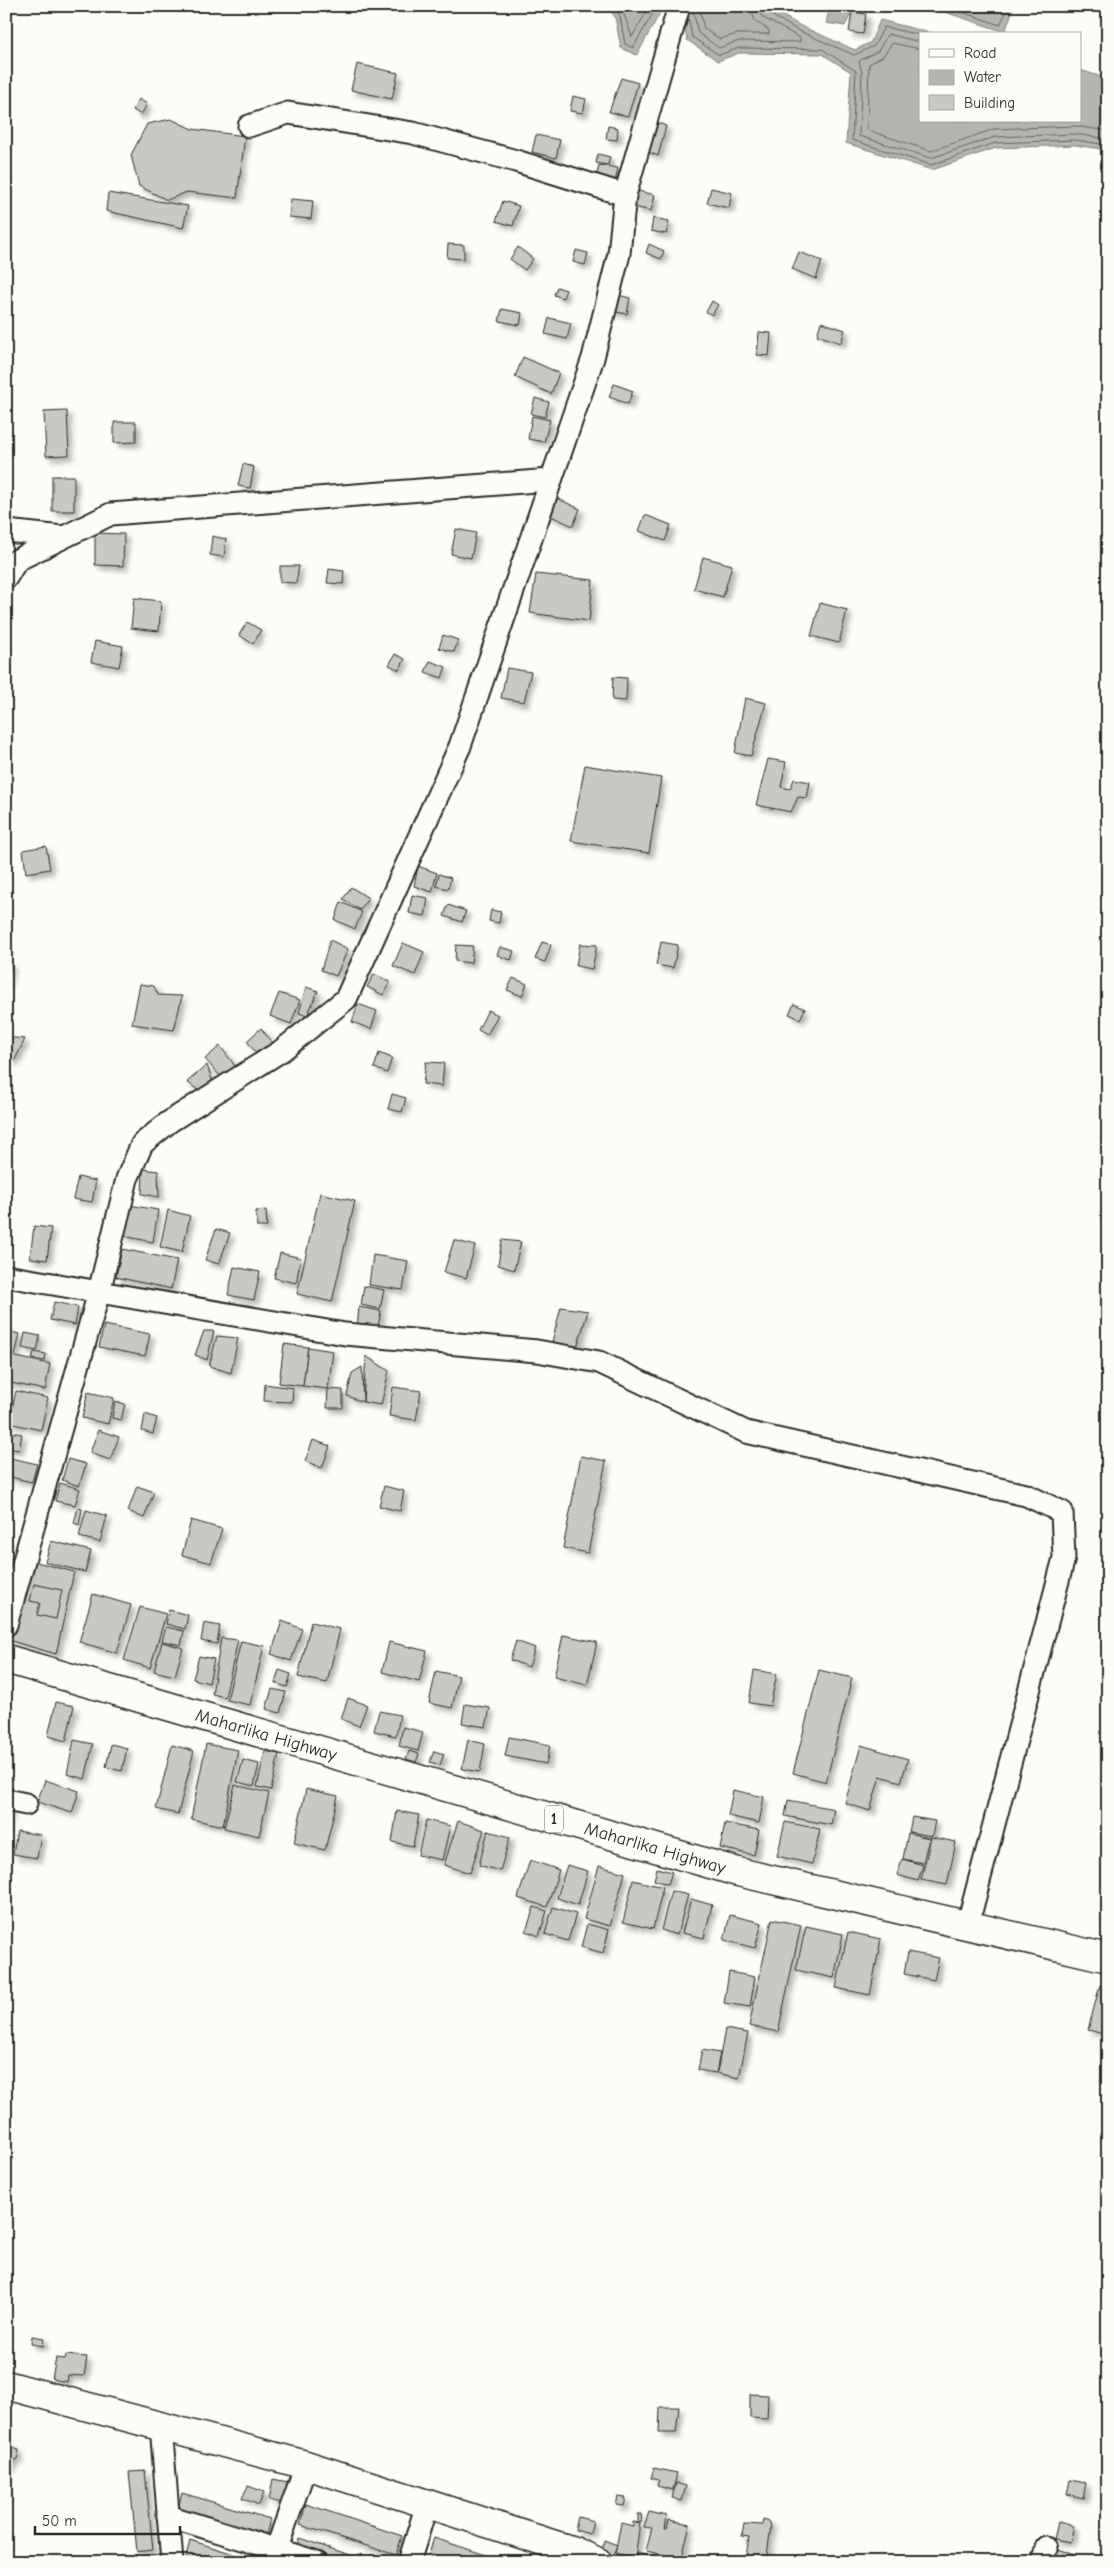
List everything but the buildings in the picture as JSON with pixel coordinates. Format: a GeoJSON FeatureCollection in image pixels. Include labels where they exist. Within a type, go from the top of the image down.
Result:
{"type":"FeatureCollection","features":[{"type":"Feature","properties":{"kind":"main road","name":"Maharlika Highway"},"geometry":{"type":"LineString","coordinates":[[6,1658],[738,1872],[967,1927],[1108,1958]]}},
{"type":"Feature","properties":{"kind":"main road"},"geometry":{"type":"LineString","coordinates":[[6,2385],[306,2465],[427,2504],[572,2557],[598,2562]]}},
{"type":"Feature","properties":{"kind":"street"},"geometry":{"type":"LineString","coordinates":[[6,1625],[99,1292],[127,1179],[142,1144],[169,1122],[281,1051],[346,999],[460,746],[593,358],[619,254],[625,195],[679,6]]}},
{"type":"Feature","properties":{"kind":"street"},"geometry":{"type":"LineString","coordinates":[[249,126],[288,113],[413,133],[516,161],[625,195]]}},
{"type":"Feature","properties":{"kind":"street"},"geometry":{"type":"LineString","coordinates":[[6,578],[17,560],[111,514],[550,480]]}},
{"type":"Feature","properties":{"kind":"street"},"geometry":{"type":"LineString","coordinates":[[6,531],[63,537]]}},
{"type":"Feature","properties":{"kind":"street"},"geometry":{"type":"LineString","coordinates":[[6,1276],[345,1334],[537,1351],[599,1362],[746,1432],[1026,1495],[1062,1512],[1064,1558],[967,1927]]}},
{"type":"Feature","properties":{"kind":"street"},"geometry":{"type":"LineString","coordinates":[[161,2426],[172,2562]]}},
{"type":"Feature","properties":{"kind":"street"},"geometry":{"type":"LineString","coordinates":[[274,2555],[306,2465]]}},
{"type":"Feature","properties":{"kind":"street"},"geometry":{"type":"LineString","coordinates":[[409,2562],[427,2504]]}},
{"type":"Feature","properties":{"kind":"street"},"geometry":{"type":"LineString","coordinates":[[168,2516],[274,2555],[317,2562]]}},
{"type":"Feature","properties":{"kind":"water"},"geometry":{"type":"Polygon","coordinates":[[[608,6],[765,6],[801,26],[855,50],[871,42],[880,20],[927,32],[919,32],[919,122],[1082,122],[1082,71],[1108,79],[1108,150],[1075,145],[996,148],[932,170],[846,143],[851,72],[822,54],[739,53],[718,61],[687,40],[683,17],[662,9],[637,55],[621,48],[615,17],[608,6]]]}},
{"type":"Feature","properties":{"kind":"water"},"geometry":{"type":"Polygon","coordinates":[[[830,6],[855,6],[845,26],[826,23],[830,6]]]}},
{"type":"Feature","properties":{"kind":"water"},"geometry":{"type":"Polygon","coordinates":[[[896,6],[1014,6],[1005,32],[930,7],[913,12],[896,6]]]}}]}
